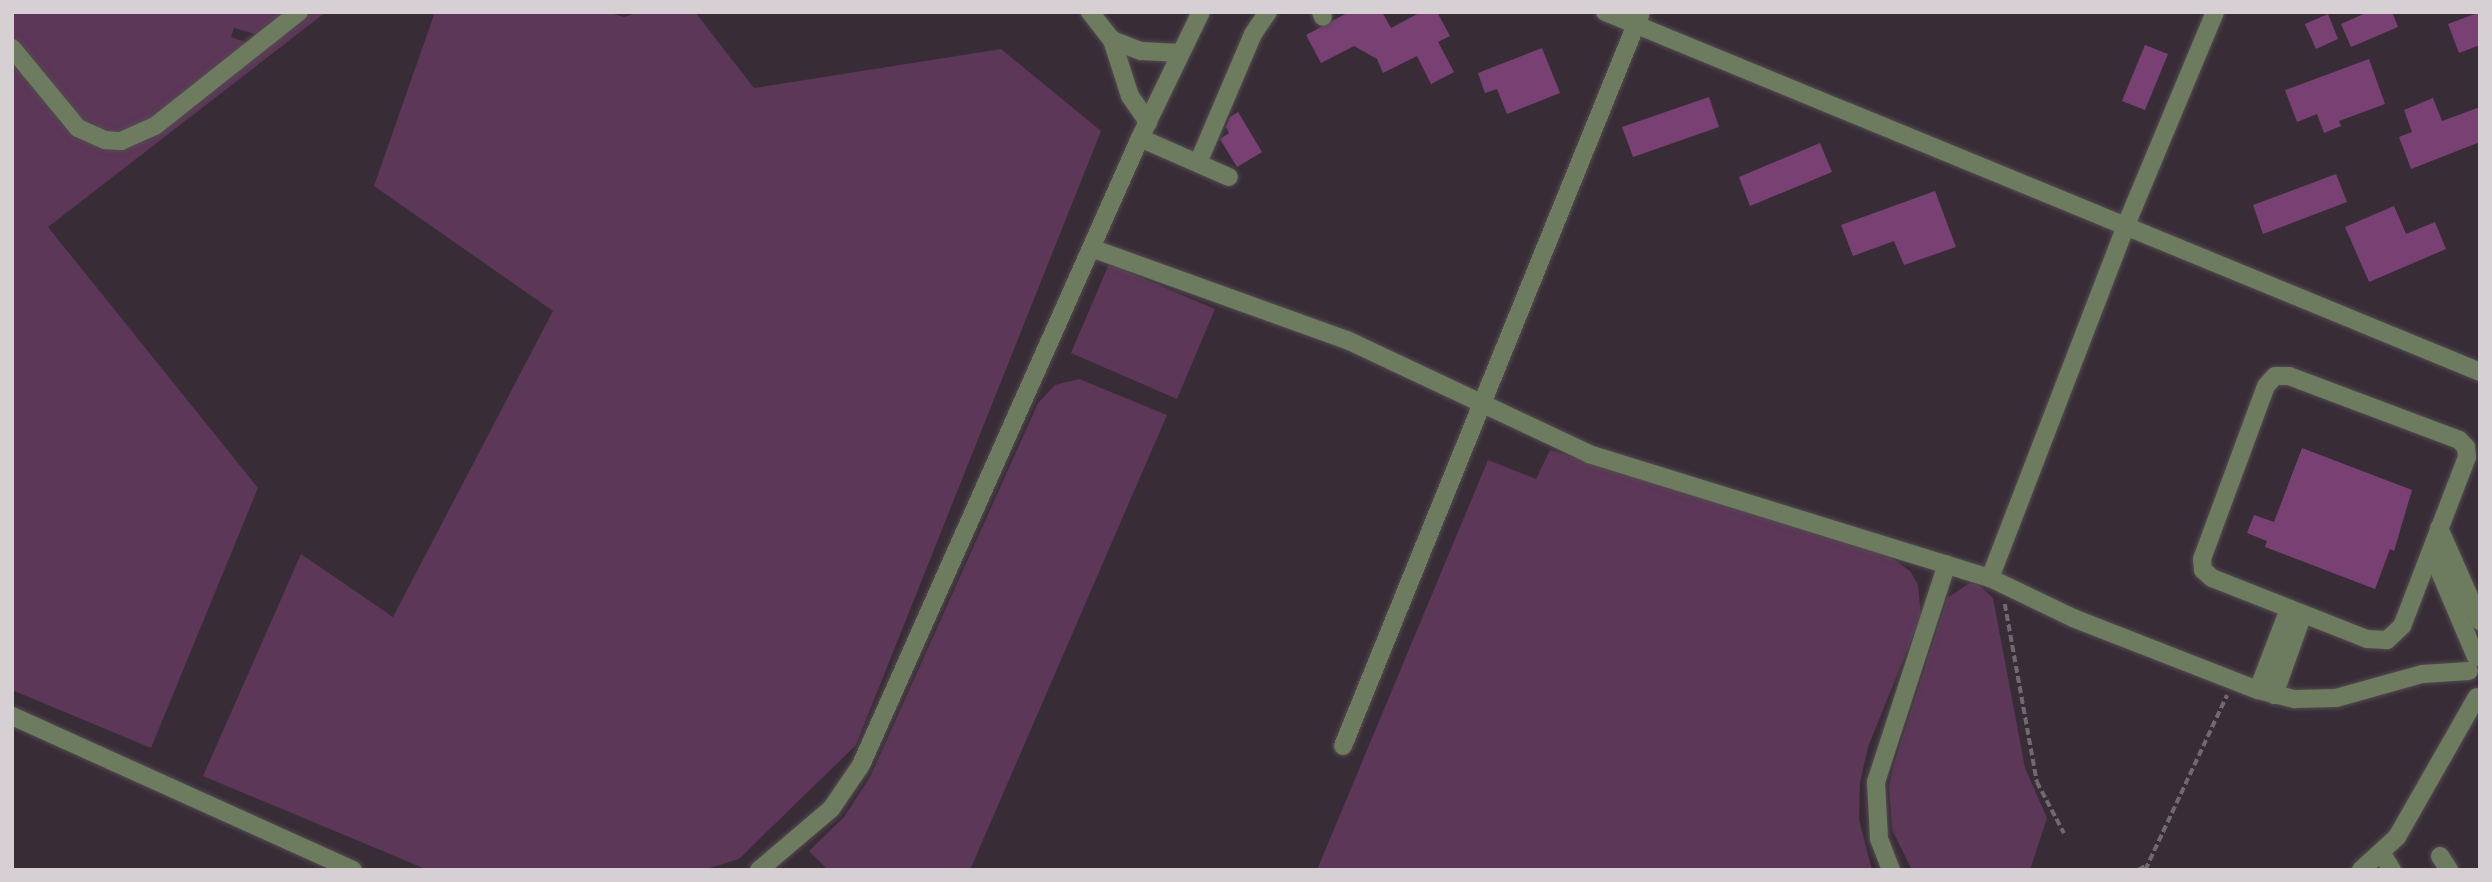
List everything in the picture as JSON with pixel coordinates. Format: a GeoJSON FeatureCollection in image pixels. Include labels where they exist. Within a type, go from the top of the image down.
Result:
{"type":"FeatureCollection","features":[{"type":"Feature","properties":{"kind":"lane"},"geometry":{"type":"LineString","coordinates":[[12,48],[78,128],[93,137],[121,141],[155,126],[299,12]]}},
{"type":"Feature","properties":{"kind":"lane"},"geometry":{"type":"LineString","coordinates":[[1090,12],[1112,40],[1144,130],[1198,163],[1229,177]]}},
{"type":"Feature","properties":{"kind":"lane"},"geometry":{"type":"LineString","coordinates":[[759,870],[831,809],[861,765],[1094,249],[1144,130],[1201,12]]}},
{"type":"Feature","properties":{"kind":"lane"},"geometry":{"type":"LineString","coordinates":[[1198,163],[1253,34],[1268,12]]}},
{"type":"Feature","properties":{"kind":"lane"},"geometry":{"type":"LineString","coordinates":[[1605,12],[1638,19],[2480,372]]}},
{"type":"Feature","properties":{"kind":"lane"},"geometry":{"type":"LineString","coordinates":[[1996,581],[2126,225],[2215,12]]}},
{"type":"Feature","properties":{"kind":"lane"},"geometry":{"type":"LineString","coordinates":[[1343,746],[1638,19]]}},
{"type":"Feature","properties":{"kind":"lane"},"geometry":{"type":"LineString","coordinates":[[1112,40],[1141,51],[1180,54]]}},
{"type":"Feature","properties":{"kind":"lane"},"geometry":{"type":"LineString","coordinates":[[1094,249],[1311,326],[1483,402],[1588,454],[1996,581],[2073,618],[2266,692],[2336,698],[2475,661]]}},
{"type":"Feature","properties":{"kind":"lane"},"geometry":{"type":"LineString","coordinates":[[2275,376],[2289,376],[2463,443],[2467,457],[2431,551],[2402,626],[2387,640],[2374,641],[2211,578],[2202,565],[2266,386],[2275,376]]}},
{"type":"Feature","properties":{"kind":"lane"},"geometry":{"type":"LineString","coordinates":[[2439,528],[2480,621]]}},
{"type":"Feature","properties":{"kind":"lane"},"geometry":{"type":"LineString","coordinates":[[2361,870],[2382,854],[2403,827],[2479,698],[2475,661],[2431,551]]}},
{"type":"Feature","properties":{"kind":"lane"},"geometry":{"type":"LineString","coordinates":[[1891,870],[1879,838],[1876,782],[1947,564]]}},
{"type":"Feature","properties":{"kind":"lane"},"geometry":{"type":"LineString","coordinates":[[2266,692],[2296,611]]}},
{"type":"Feature","properties":{"kind":"lane"},"geometry":{"type":"LineString","coordinates":[[12,716],[353,870]]}},
{"type":"Feature","properties":{"kind":"lane"},"geometry":{"type":"LineString","coordinates":[[2382,854],[2392,870]]}},
{"type":"Feature","properties":{"kind":"path"},"geometry":{"type":"LineString","coordinates":[[1996,581],[2037,782],[2064,833]]}},
{"type":"Feature","properties":{"kind":"path"},"geometry":{"type":"LineString","coordinates":[[2138,870],[2145,868],[2234,680]]}},
{"type":"Feature","properties":{"kind":"shaded area"},"geometry":{"type":"Polygon","coordinates":[[[12,12],[292,12],[262,36],[234,28],[231,37],[254,45],[152,123],[122,136],[87,128],[12,40],[12,12]]]}},
{"type":"Feature","properties":{"kind":"shaded area"},"geometry":{"type":"Polygon","coordinates":[[[306,12],[326,12],[48,227],[258,488],[151,748],[12,690],[12,54],[62,118],[111,146],[306,12]]]}},
{"type":"Feature","properties":{"kind":"shaded area"},"geometry":{"type":"Polygon","coordinates":[[[435,12],[607,12],[624,17],[640,12],[695,12],[754,88],[1001,49],[1101,131],[856,745],[739,859],[703,870],[428,870],[203,776],[301,554],[393,617],[553,311],[374,186],[435,12]]]}},
{"type":"Feature","properties":{"kind":"shaded area"},"geometry":{"type":"Polygon","coordinates":[[[1109,264],[1215,309],[1177,399],[1071,353],[1109,264]]]}},
{"type":"Feature","properties":{"kind":"shaded area"},"geometry":{"type":"Polygon","coordinates":[[[1079,379],[1167,415],[970,870],[828,870],[809,851],[844,817],[870,777],[1038,403],[1055,385],[1079,379]]]}},
{"type":"Feature","properties":{"kind":"shaded area"},"geometry":{"type":"Polygon","coordinates":[[[1550,450],[1885,553],[1910,571],[1918,585],[1921,616],[1868,747],[1860,783],[1859,820],[1872,870],[1317,870],[1488,460],[1536,479],[1550,450]]]}},
{"type":"Feature","properties":{"kind":"shaded area"},"geometry":{"type":"Polygon","coordinates":[[[1970,583],[1979,585],[1993,598],[2025,768],[2047,818],[2030,870],[1912,870],[1892,830],[1889,786],[1894,764],[1947,598],[1970,583]]]}},
{"type":"Feature","properties":{"kind":"building"},"geometry":{"type":"Polygon","coordinates":[[[1349,12],[1382,12],[1391,28],[1421,12],[1437,12],[1450,36],[1438,42],[1454,72],[1431,84],[1417,56],[1383,73],[1377,59],[1354,46],[1321,63],[1306,35],[1349,12]]]}},
{"type":"Feature","properties":{"kind":"building"},"geometry":{"type":"Polygon","coordinates":[[[2368,12],[2392,12],[2398,27],[2351,47],[2341,24],[2368,12]]]}},
{"type":"Feature","properties":{"kind":"building"},"geometry":{"type":"Polygon","coordinates":[[[2480,12],[2480,45],[2459,53],[2448,24],[2480,12]]]}},
{"type":"Feature","properties":{"kind":"building"},"geometry":{"type":"Polygon","coordinates":[[[2328,14],[2338,39],[2316,49],[2305,24],[2328,14]]]}},
{"type":"Feature","properties":{"kind":"building"},"geometry":{"type":"Polygon","coordinates":[[[2145,45],[2168,54],[2145,110],[2122,101],[2145,45]]]}},
{"type":"Feature","properties":{"kind":"building"},"geometry":{"type":"Polygon","coordinates":[[[1542,48],[1560,93],[1507,114],[1497,89],[1485,93],[1478,73],[1542,48]]]}},
{"type":"Feature","properties":{"kind":"building"},"geometry":{"type":"Polygon","coordinates":[[[2369,59],[2385,104],[2339,121],[2341,126],[2324,133],[2317,114],[2297,122],[2285,90],[2369,59]]]}},
{"type":"Feature","properties":{"kind":"building"},"geometry":{"type":"Polygon","coordinates":[[[1709,97],[1719,127],[1633,157],[1622,127],[1709,97]]]}},
{"type":"Feature","properties":{"kind":"building"},"geometry":{"type":"Polygon","coordinates":[[[2433,98],[2442,121],[2480,107],[2480,142],[2411,169],[2399,137],[2412,132],[2404,110],[2433,98]]]}},
{"type":"Feature","properties":{"kind":"building"},"geometry":{"type":"Polygon","coordinates":[[[1238,112],[1262,152],[1237,167],[1220,139],[1229,133],[1226,127],[1230,117],[1238,112]]]}},
{"type":"Feature","properties":{"kind":"building"},"geometry":{"type":"Polygon","coordinates":[[[1820,143],[1832,172],[1750,206],[1739,177],[1820,143]]]}},
{"type":"Feature","properties":{"kind":"building"},"geometry":{"type":"Polygon","coordinates":[[[2336,174],[2347,202],[2263,234],[2253,205],[2336,174]]]}},
{"type":"Feature","properties":{"kind":"building"},"geometry":{"type":"Polygon","coordinates":[[[1935,191],[1956,247],[1904,265],[1894,241],[1853,256],[1841,225],[1935,191]]]}},
{"type":"Feature","properties":{"kind":"building"},"geometry":{"type":"Polygon","coordinates":[[[2394,206],[2406,234],[2435,222],[2446,249],[2369,282],[2345,227],[2394,206]]]}},
{"type":"Feature","properties":{"kind":"building"},"geometry":{"type":"Polygon","coordinates":[[[2302,448],[2412,490],[2394,551],[2390,549],[2375,589],[2265,547],[2267,541],[2247,533],[2254,515],[2274,522],[2302,448]]]}}]}
